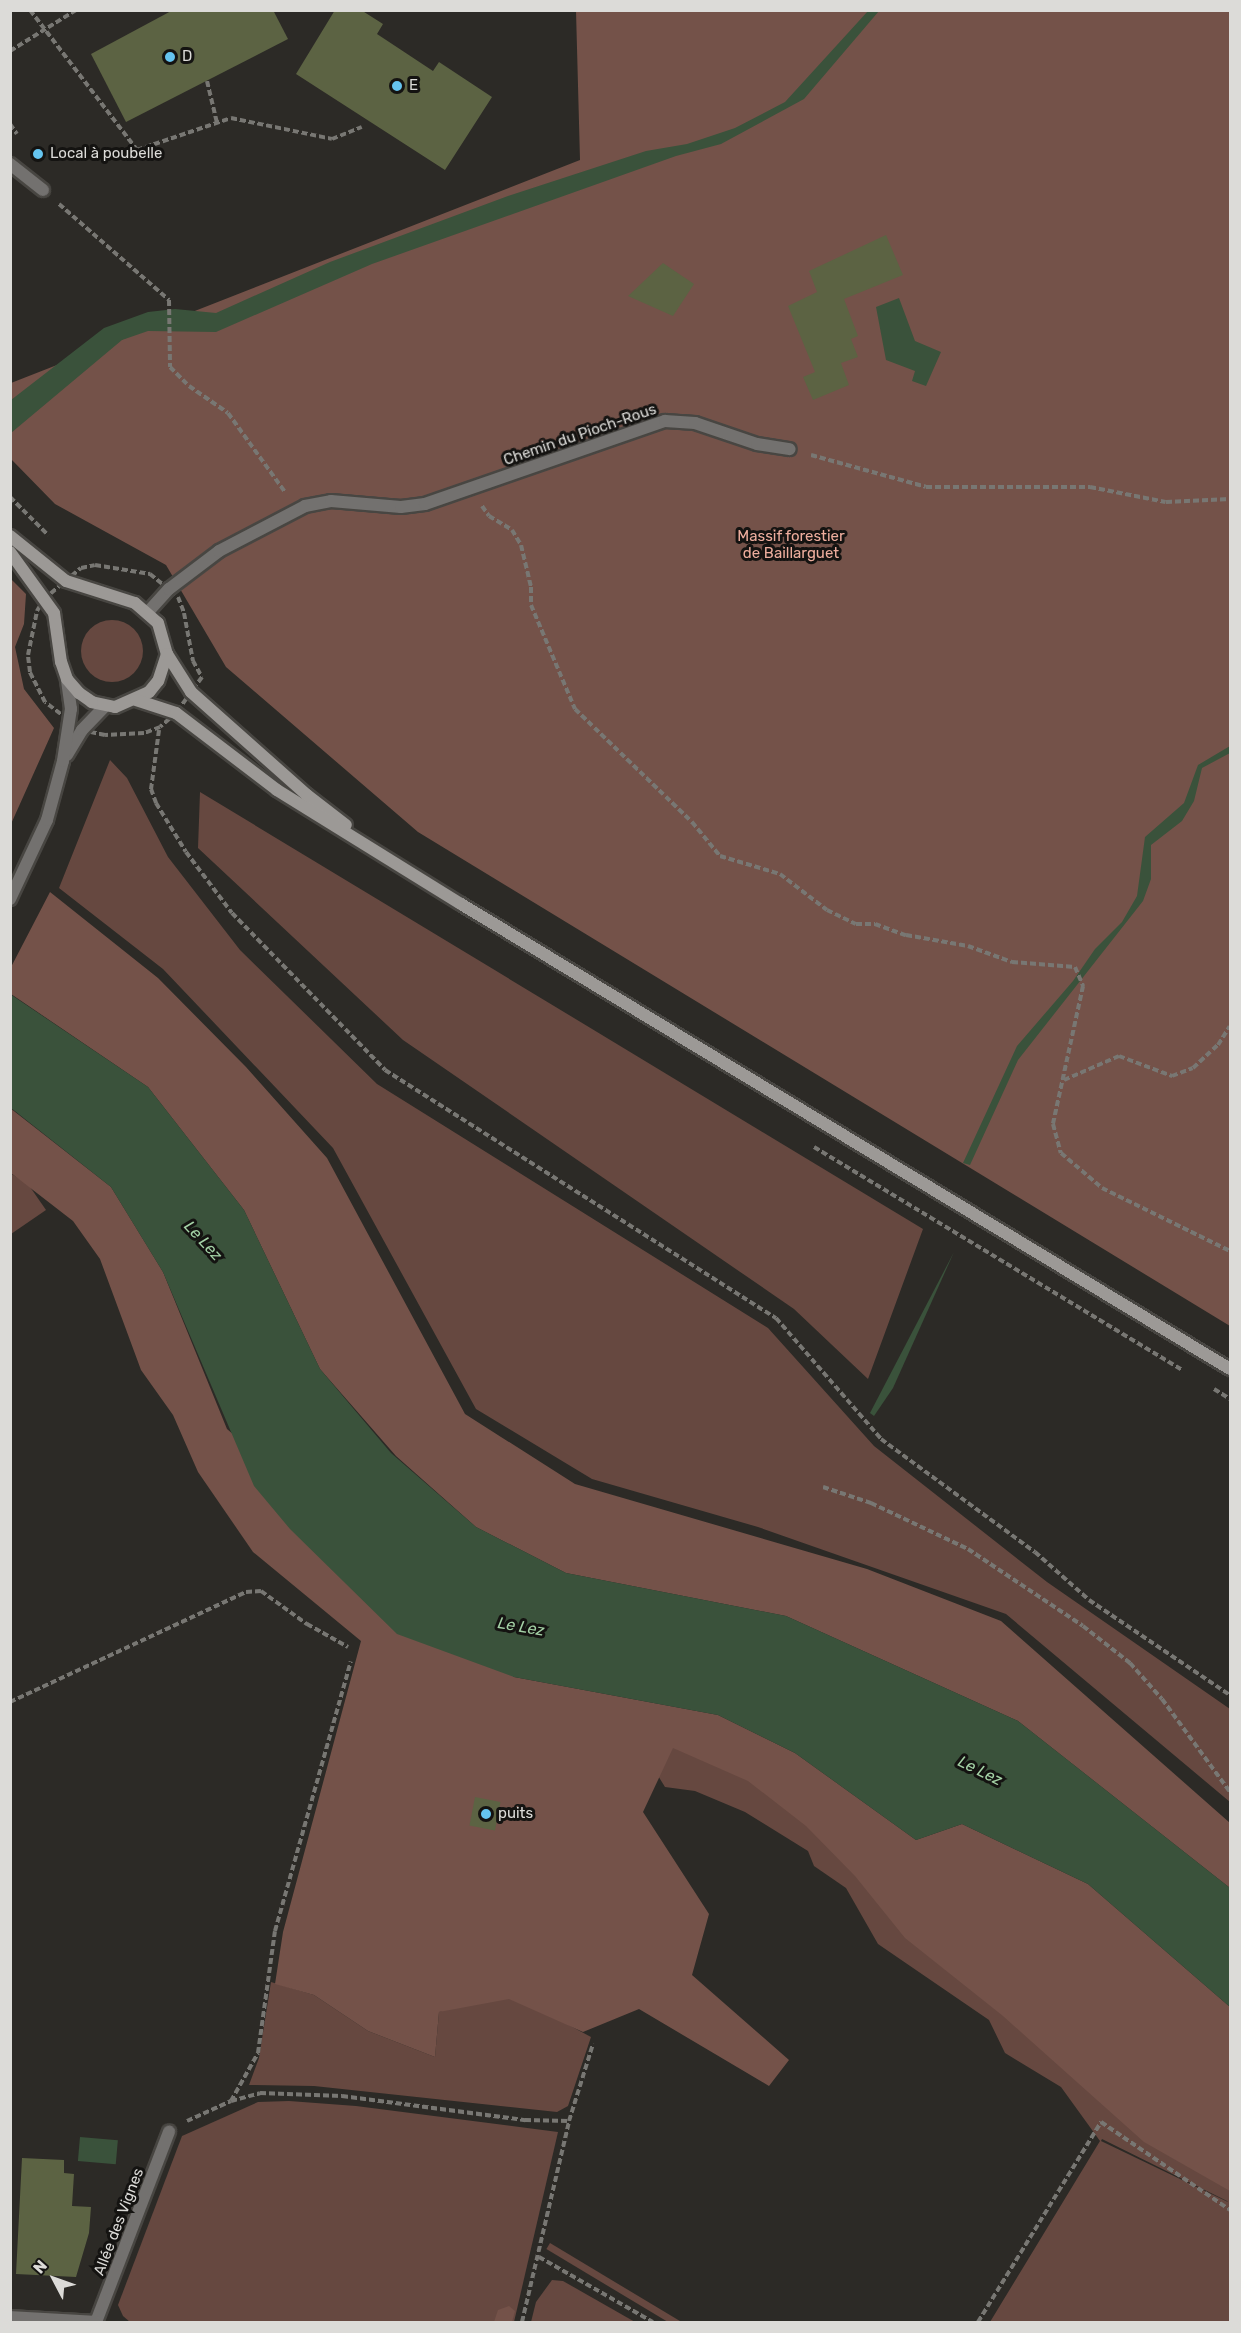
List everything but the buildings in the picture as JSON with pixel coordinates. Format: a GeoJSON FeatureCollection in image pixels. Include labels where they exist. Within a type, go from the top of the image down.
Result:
{"type":"FeatureCollection","features":[{"type":"Feature","properties":{"kind":"main road"},"geometry":{"type":"LineString","coordinates":[[10,536],[66,581],[121,599],[148,612],[162,630],[167,654],[191,692],[307,795],[410,872]]}},
{"type":"Feature","properties":{"kind":"main road"},"geometry":{"type":"LineString","coordinates":[[10,552],[54,613],[60,644],[60,662],[67,679],[92,702],[105,706],[136,700],[176,713],[278,790],[1230,1369]]}},
{"type":"Feature","properties":{"kind":"main road"},"geometry":{"type":"LineString","coordinates":[[136,700],[158,681],[167,654]]}},
{"type":"Feature","properties":{"kind":"street"},"geometry":{"type":"LineString","coordinates":[[10,164],[43,190]]}},
{"type":"Feature","properties":{"kind":"street","name":"Chemin du Pioch-Rous"},"geometry":{"type":"LineString","coordinates":[[148,612],[169,589],[219,551],[305,506],[331,501],[417,505],[665,421],[695,423],[757,444],[790,449]]}},
{"type":"Feature","properties":{"kind":"street"},"geometry":{"type":"LineString","coordinates":[[10,899],[47,820],[63,761],[71,709],[67,679]]}},
{"type":"Feature","properties":{"kind":"street"},"geometry":{"type":"LineString","coordinates":[[63,761],[82,730],[105,706]]}},
{"type":"Feature","properties":{"kind":"street","name":"Allée des Vignes"},"geometry":{"type":"LineString","coordinates":[[10,2317],[96,2322],[169,2132]]}},
{"type":"Feature","properties":{"kind":"path"},"geometry":{"type":"LineString","coordinates":[[30,10],[137,150],[231,118],[332,139],[362,127]]}},
{"type":"Feature","properties":{"kind":"path"},"geometry":{"type":"LineString","coordinates":[[10,51],[46,31],[76,10]]}},
{"type":"Feature","properties":{"kind":"path"},"geometry":{"type":"LineString","coordinates":[[207,81],[217,123]]}},
{"type":"Feature","properties":{"kind":"path"},"geometry":{"type":"LineString","coordinates":[[10,124],[17,134]]}},
{"type":"Feature","properties":{"kind":"path"},"geometry":{"type":"LineString","coordinates":[[43,190],[169,300],[170,367],[189,386],[228,413],[290,499],[305,506]]}},
{"type":"Feature","properties":{"kind":"path"},"geometry":{"type":"LineString","coordinates":[[790,449],[926,487],[1090,488],[1166,502],[1230,499]]}},
{"type":"Feature","properties":{"kind":"path"},"geometry":{"type":"LineString","coordinates":[[470,488],[489,516],[512,531],[521,545],[531,587],[531,605],[575,709],[692,822],[720,856],[780,874],[827,910],[856,924],[875,924],[906,935],[968,946],[1011,962],[1075,966],[1083,986],[1053,1124],[1061,1153],[1102,1188],[1230,1251]]}},
{"type":"Feature","properties":{"kind":"path"},"geometry":{"type":"LineString","coordinates":[[81,568],[95,565],[150,574],[169,589]]}},
{"type":"Feature","properties":{"kind":"path"},"geometry":{"type":"LineString","coordinates":[[160,727],[151,789],[156,803],[186,852],[232,913],[385,1070],[777,1318],[881,1439],[1035,1552],[1089,1600],[1230,1695]]}},
{"type":"Feature","properties":{"kind":"path"},"geometry":{"type":"LineString","coordinates":[[1063,1081],[1119,1056],[1172,1076],[1193,1068],[1218,1045],[1230,1026]]}},
{"type":"Feature","properties":{"kind":"path"},"geometry":{"type":"LineString","coordinates":[[823,1487],[871,1503],[968,1549],[1083,1626],[1130,1663],[1162,1699],[1230,1792]]}},
{"type":"Feature","properties":{"kind":"path"},"geometry":{"type":"LineString","coordinates":[[10,1702],[246,1592],[261,1591],[307,1624],[348,1647]]}},
{"type":"Feature","properties":{"kind":"path"},"geometry":{"type":"LineString","coordinates":[[231,2101],[258,2052],[275,1931],[351,1661]]}},
{"type":"Feature","properties":{"kind":"path"},"geometry":{"type":"LineString","coordinates":[[522,2322],[569,2121],[593,2044]]}},
{"type":"Feature","properties":{"kind":"path"},"geometry":{"type":"LineString","coordinates":[[169,2132],[231,2101],[260,2093],[342,2096],[525,2120],[569,2121]]}},
{"type":"Feature","properties":{"kind":"path"},"geometry":{"type":"LineString","coordinates":[[978,2322],[1101,2122],[1230,2210]]}},
{"type":"Feature","properties":{"kind":"path"},"geometry":{"type":"LineString","coordinates":[[539,2257],[653,2322]]}},
{"type":"Feature","properties":{"kind":"shaded area"},"geometry":{"type":"Polygon","coordinates":[[[106,620],[118,620],[134,629],[141,639],[143,651],[141,663],[134,673],[118,682],[106,682],[95,677],[86,668],[81,657],[81,645],[86,634],[95,625],[106,620]]]}},
{"type":"Feature","properties":{"kind":"shaded area"},"geometry":{"type":"Polygon","coordinates":[[[110,760],[127,778],[168,857],[240,950],[377,1084],[768,1328],[874,1446],[1047,1582],[1230,1709],[1230,1802],[1006,1614],[758,1527],[592,1479],[476,1409],[333,1148],[163,969],[59,888],[110,760]]]}},
{"type":"Feature","properties":{"kind":"shaded area"},"geometry":{"type":"Polygon","coordinates":[[[200,792],[923,1229],[868,1379],[794,1309],[403,1040],[198,848],[200,792]]]}},
{"type":"Feature","properties":{"kind":"shaded area"},"geometry":{"type":"Polygon","coordinates":[[[10,1173],[28,1184],[46,1210],[11,1234],[10,1173]]]}},
{"type":"Feature","properties":{"kind":"shaded area"},"geometry":{"type":"Polygon","coordinates":[[[717,1734],[1230,2072],[1230,2322],[990,2322],[1100,2141],[1061,2087],[1005,2053],[989,2020],[878,1944],[846,1888],[814,1866],[808,1851],[745,1812],[695,1791],[665,1787],[652,1766],[665,1735],[717,1734]],[[1102,2139],[1101,2141],[1228,2202],[1102,2139]]]}},
{"type":"Feature","properties":{"kind":"shaded area"},"geometry":{"type":"Polygon","coordinates":[[[271,1982],[314,1995],[368,2031],[435,2057],[439,2012],[505,1991],[591,2037],[568,2106],[557,2112],[314,2086],[249,2085],[259,2058],[271,1982]]]}},
{"type":"Feature","properties":{"kind":"shaded area"},"geometry":{"type":"Polygon","coordinates":[[[289,2101],[356,2106],[558,2132],[514,2322],[130,2322],[123,2316],[118,2305],[182,2136],[258,2102],[289,2101]]]}},
{"type":"Feature","properties":{"kind":"shaded area"},"geometry":{"type":"Polygon","coordinates":[[[550,2243],[681,2322],[668,2322],[546,2249],[550,2243]]]}},
{"type":"Feature","properties":{"kind":"shaded area"},"geometry":{"type":"Polygon","coordinates":[[[552,2280],[563,2281],[635,2322],[531,2322],[536,2302],[552,2280]]]}},
{"type":"Feature","properties":{"kind":"green space","name":"Massif forestier de Baillarguet"},"geometry":{"type":"Polygon","coordinates":[[[576,11],[1230,11],[1230,1326],[418,832],[226,667],[166,565],[55,504],[11,459],[11,383],[580,160],[576,11]]]}},
{"type":"Feature","properties":{"kind":"green space"},"geometry":{"type":"Polygon","coordinates":[[[11,579],[26,594],[24,624],[15,647],[24,689],[54,728],[11,824],[11,579]]]}},
{"type":"Feature","properties":{"kind":"green space"},"geometry":{"type":"Polygon","coordinates":[[[50,892],[158,978],[246,1067],[327,1158],[465,1414],[575,1484],[867,1569],[1001,1621],[1230,1823],[1230,1888],[1018,1721],[786,1616],[566,1573],[476,1527],[396,1456],[320,1369],[244,1210],[148,1087],[11,994],[10,969],[50,892]]]}},
{"type":"Feature","properties":{"kind":"green space"},"geometry":{"type":"Polygon","coordinates":[[[10,1108],[111,1187],[163,1272],[227,1429],[514,1677],[718,1715],[795,1753],[916,1840],[962,1824],[1088,1884],[1230,2007],[1230,2191],[1144,2142],[1003,2016],[905,1938],[855,1876],[806,1826],[748,1781],[673,1748],[643,1812],[709,1914],[692,1975],[789,2060],[769,2086],[639,2009],[583,2032],[509,1999],[439,2012],[435,2057],[368,2031],[314,1995],[275,1984],[283,1932],[361,1641],[253,1552],[198,1472],[173,1415],[141,1370],[100,1259],[73,1221],[11,1173],[10,1108]]]}},
{"type":"Feature","properties":{"kind":"green space"},"geometry":{"type":"Polygon","coordinates":[[[509,2306],[515,2311],[512,2322],[494,2322],[498,2310],[509,2306]]]}},
{"type":"Feature","properties":{"kind":"water"},"geometry":{"type":"Polygon","coordinates":[[[868,11],[879,11],[804,99],[721,144],[676,156],[372,264],[216,332],[148,331],[122,340],[11,433],[11,400],[104,328],[148,312],[175,309],[216,313],[330,262],[508,196],[646,151],[687,144],[735,128],[785,102],[868,11]]]}},
{"type":"Feature","properties":{"kind":"water"},"geometry":{"type":"Polygon","coordinates":[[[899,298],[915,341],[941,352],[926,386],[912,381],[915,371],[886,360],[876,307],[899,298]]]}},
{"type":"Feature","properties":{"kind":"water"},"geometry":{"type":"Polygon","coordinates":[[[1230,746],[1230,753],[1202,768],[1194,801],[1182,821],[1151,845],[1151,879],[1143,901],[1018,1060],[970,1165],[963,1163],[1017,1046],[1073,981],[1095,949],[1122,922],[1137,896],[1145,837],[1184,803],[1198,765],[1230,746]]]}},
{"type":"Feature","properties":{"kind":"water","name":"Le Lez"},"geometry":{"type":"Polygon","coordinates":[[[10,994],[148,1087],[244,1210],[320,1369],[391,1453],[476,1527],[566,1573],[786,1616],[1018,1721],[1230,1888],[1230,2007],[1088,1884],[962,1824],[916,1840],[795,1753],[718,1715],[514,1677],[397,1634],[290,1529],[254,1486],[163,1272],[111,1187],[11,1108],[10,994]]]}},
{"type":"Feature","properties":{"kind":"water"},"geometry":{"type":"Polygon","coordinates":[[[954,1252],[893,1388],[874,1416],[870,1413],[954,1252]]]}},
{"type":"Feature","properties":{"kind":"water"},"geometry":{"type":"Polygon","coordinates":[[[80,2137],[118,2140],[116,2164],[78,2161],[80,2137]]]}},
{"type":"Feature","properties":{"kind":"place","name":"D"},"geometry":{"type":"Point","coordinates":[170,57]}},
{"type":"Feature","properties":{"kind":"place","name":"E"},"geometry":{"type":"Point","coordinates":[397,86]}},
{"type":"Feature","properties":{"kind":"place","name":"Local à poubelle"},"geometry":{"type":"Point","coordinates":[38,154]}},
{"type":"Feature","properties":{"kind":"place","name":"puits"},"geometry":{"type":"Point","coordinates":[486,1814]}}]}
